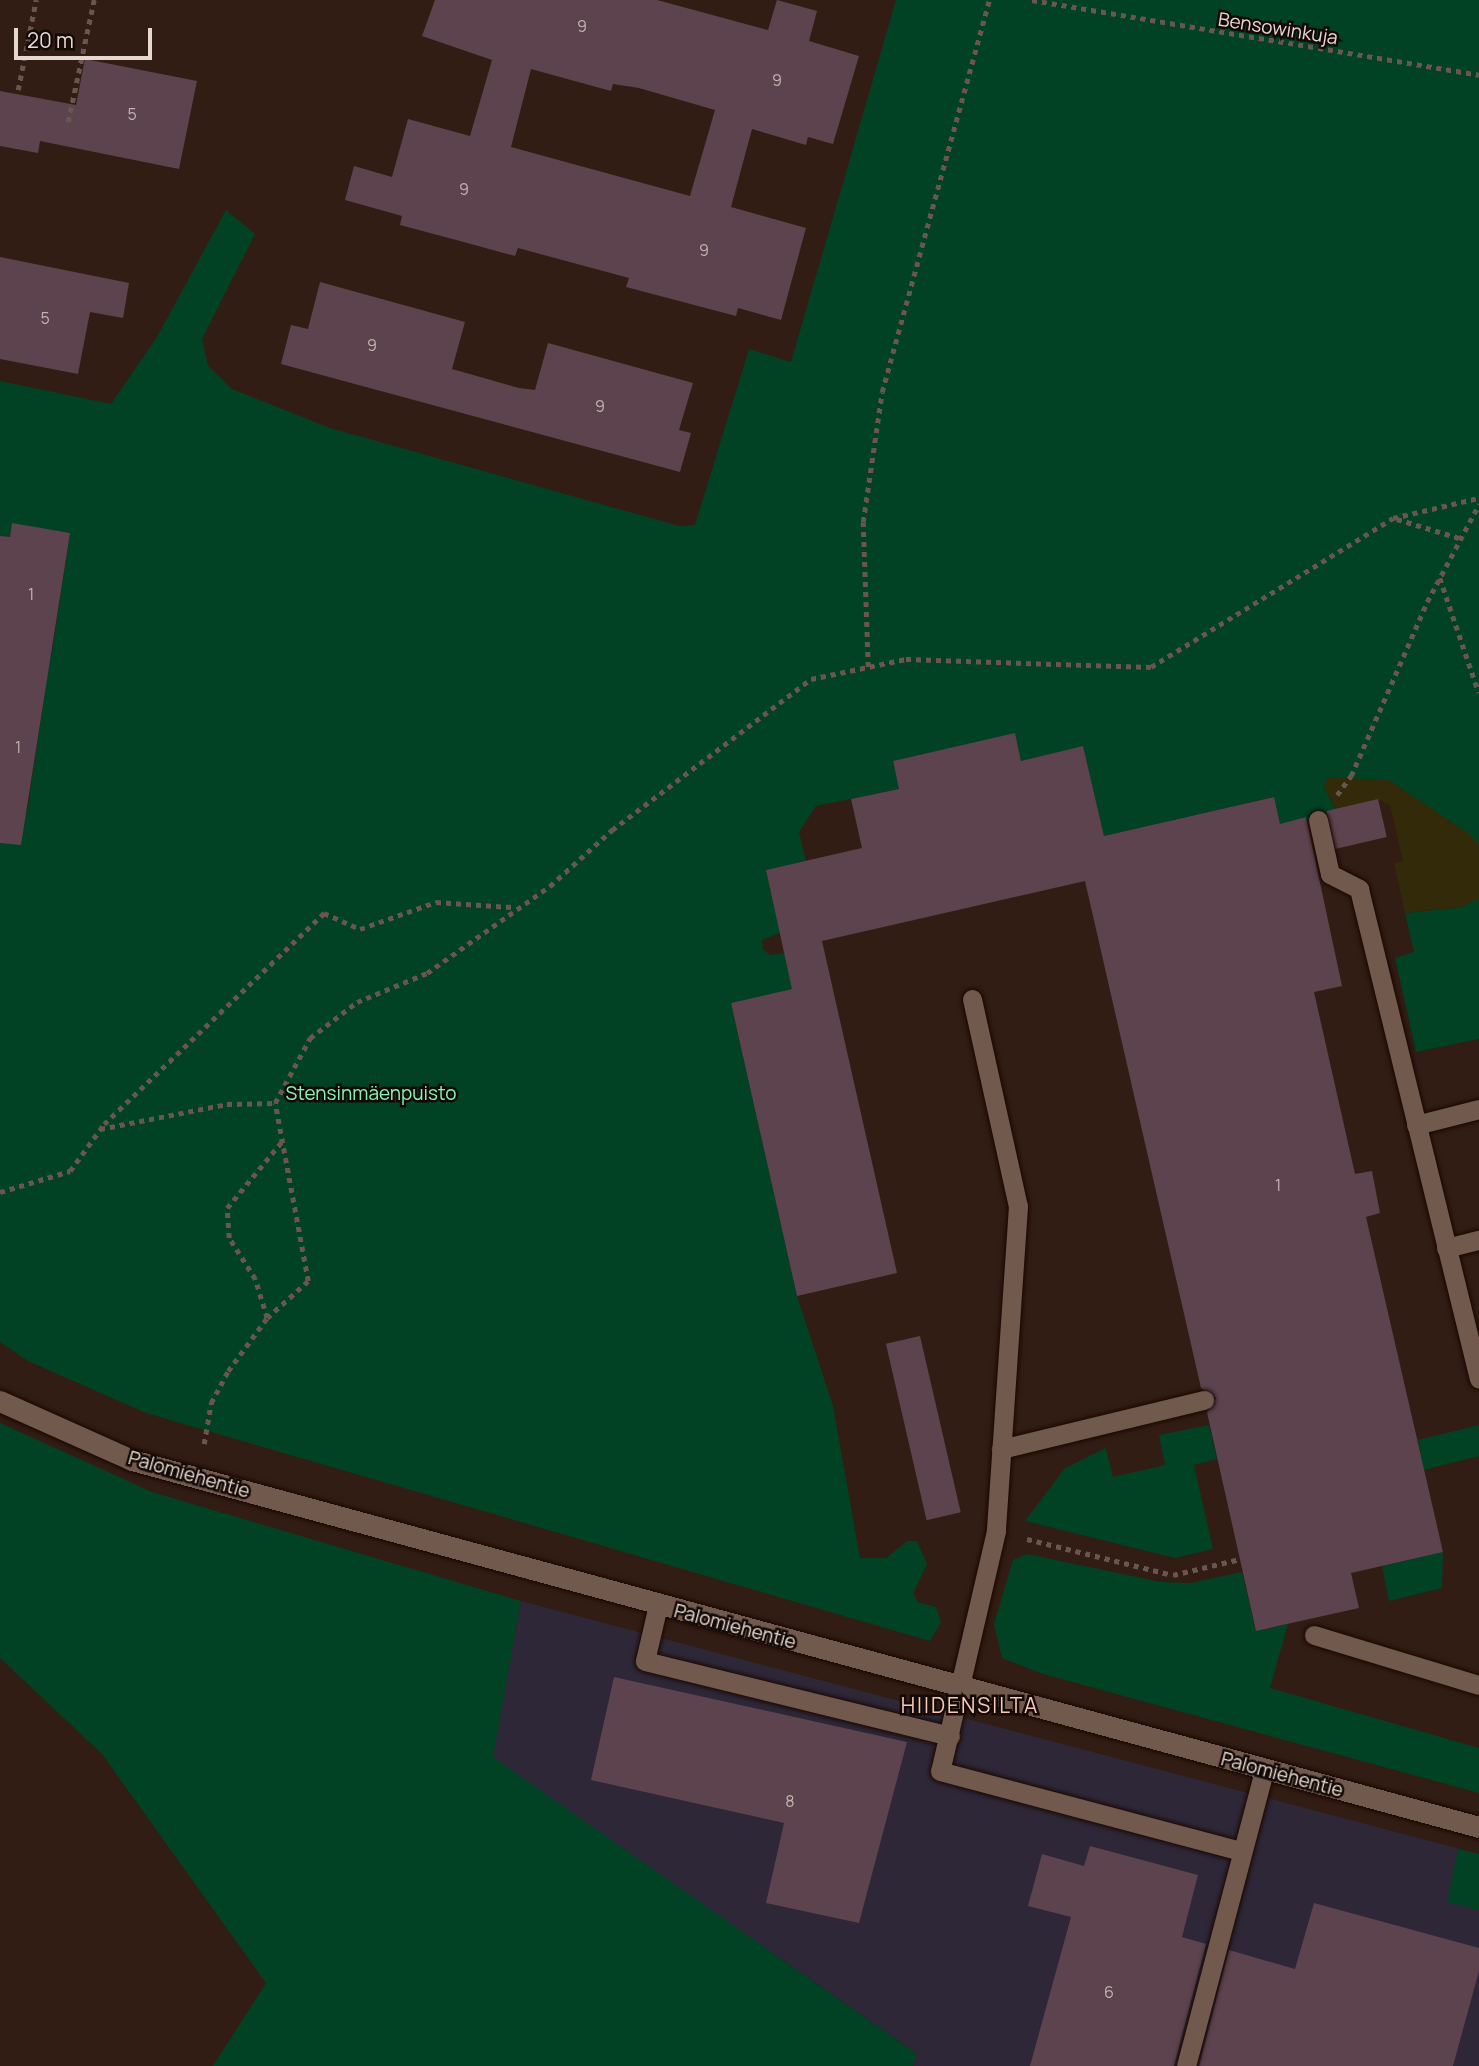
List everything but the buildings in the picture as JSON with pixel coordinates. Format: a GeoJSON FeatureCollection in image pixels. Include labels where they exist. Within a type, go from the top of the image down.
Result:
{"type":"FeatureCollection","features":[{"type":"Feature","properties":{"kind":"street","name":"Palomiehentie"},"geometry":{"type":"LineString","coordinates":[[0,1401],[132,1460],[961,1689],[1479,1827]]}},
{"type":"Feature","properties":{"kind":"lane"},"geometry":{"type":"LineString","coordinates":[[1318,820],[1330,874],[1359,889],[1478,1375]]}},
{"type":"Feature","properties":{"kind":"lane"},"geometry":{"type":"LineString","coordinates":[[972,999],[1018,1206],[996,1531],[940,1771],[1241,1851]]}},
{"type":"Feature","properties":{"kind":"lane"},"geometry":{"type":"LineString","coordinates":[[1416,1125],[1479,1109]]}},
{"type":"Feature","properties":{"kind":"lane"},"geometry":{"type":"LineString","coordinates":[[1446,1248],[1479,1240]]}},
{"type":"Feature","properties":{"kind":"lane"},"geometry":{"type":"LineString","coordinates":[[1001,1448],[1204,1400]]}},
{"type":"Feature","properties":{"kind":"lane"},"geometry":{"type":"LineString","coordinates":[[658,1605],[645,1661],[950,1736]]}},
{"type":"Feature","properties":{"kind":"lane"},"geometry":{"type":"LineString","coordinates":[[1314,1635],[1479,1685]]}},
{"type":"Feature","properties":{"kind":"lane"},"geometry":{"type":"LineString","coordinates":[[1186,2066],[1264,1770]]}},
{"type":"Feature","properties":{"kind":"path"},"geometry":{"type":"LineString","coordinates":[[18,90],[36,0]]}},
{"type":"Feature","properties":{"kind":"path"},"geometry":{"type":"LineString","coordinates":[[68,122],[94,0]]}},
{"type":"Feature","properties":{"kind":"path"},"geometry":{"type":"LineString","coordinates":[[868,667],[863,522],[882,392],[989,0]]}},
{"type":"Feature","properties":{"kind":"path","name":"Bensowinkuja"},"geometry":{"type":"LineString","coordinates":[[1032,0],[1479,75]]}},
{"type":"Feature","properties":{"kind":"path"},"geometry":{"type":"LineString","coordinates":[[204,1445],[211,1402],[267,1318],[308,1281],[275,1103],[310,1038],[357,1002],[427,973],[513,907],[550,886],[612,830],[811,679],[906,659],[1152,667],[1393,518],[1479,498]]}},
{"type":"Feature","properties":{"kind":"path"},"geometry":{"type":"LineString","coordinates":[[1318,820],[1351,776],[1440,577],[1479,504]]}},
{"type":"Feature","properties":{"kind":"path"},"geometry":{"type":"LineString","coordinates":[[1393,518],[1460,538]]}},
{"type":"Feature","properties":{"kind":"path"},"geometry":{"type":"LineString","coordinates":[[1440,577],[1479,693]]}},
{"type":"Feature","properties":{"kind":"path"},"geometry":{"type":"LineString","coordinates":[[0,1192],[70,1171],[100,1129],[324,913],[360,929],[436,902],[513,907]]}},
{"type":"Feature","properties":{"kind":"path"},"geometry":{"type":"LineString","coordinates":[[100,1129],[228,1104],[275,1103]]}},
{"type":"Feature","properties":{"kind":"path"},"geometry":{"type":"LineString","coordinates":[[267,1318],[255,1279],[229,1238],[228,1208],[283,1140]]}},
{"type":"Feature","properties":{"kind":"path"},"geometry":{"type":"LineString","coordinates":[[996,1531],[1173,1575],[1240,1559]]}},
{"type":"Feature","properties":{"kind":"shaded area"},"geometry":{"type":"Polygon","coordinates":[[[521,1601],[1479,1854],[1479,2066],[913,2066],[916,2053],[492,1757],[521,1601]]]}},
{"type":"Feature","properties":{"kind":"green space","name":"Stensinmäenpuisto"},"geometry":{"type":"Polygon","coordinates":[[[896,0],[1479,0],[1479,845],[1389,780],[1324,787],[1336,810],[1282,831],[1273,797],[1104,836],[1083,747],[1021,761],[1015,734],[893,761],[899,789],[816,806],[799,832],[806,861],[766,870],[780,933],[762,940],[763,950],[771,955],[790,952],[800,988],[731,1003],[797,1296],[833,1406],[860,1558],[886,1558],[907,1541],[917,1541],[927,1564],[913,1594],[918,1602],[936,1607],[941,1622],[930,1641],[146,1413],[28,1361],[0,1342],[0,808],[27,812],[46,686],[0,651],[51,658],[70,533],[12,524],[10,537],[0,536],[0,381],[111,404],[157,337],[226,210],[255,234],[202,339],[208,366],[232,389],[330,428],[679,526],[695,525],[749,349],[791,362],[896,0]]]}},
{"type":"Feature","properties":{"kind":"green space"},"geometry":{"type":"Polygon","coordinates":[[[1479,897],[1479,1039],[1416,1052],[1395,958],[1414,952],[1405,913],[1462,907],[1479,897]]]}},
{"type":"Feature","properties":{"kind":"green space"},"geometry":{"type":"Polygon","coordinates":[[[0,1423],[152,1492],[521,1601],[493,1757],[917,2054],[913,2066],[213,2066],[266,1983],[102,1754],[0,1658],[0,1423]]]}},
{"type":"Feature","properties":{"kind":"green space"},"geometry":{"type":"Polygon","coordinates":[[[1209,1425],[1217,1459],[1194,1465],[1213,1549],[1175,1558],[1025,1521],[1065,1468],[1106,1448],[1113,1477],[1165,1465],[1159,1435],[1209,1425]]]}},
{"type":"Feature","properties":{"kind":"green space"},"geometry":{"type":"Polygon","coordinates":[[[1479,1425],[1479,1456],[1424,1470],[1418,1440],[1479,1425]]]}},
{"type":"Feature","properties":{"kind":"green space"},"geometry":{"type":"Polygon","coordinates":[[[1443,1552],[1442,1588],[1389,1601],[1382,1566],[1443,1552]]]}},
{"type":"Feature","properties":{"kind":"green space"},"geometry":{"type":"Polygon","coordinates":[[[1027,1554],[1161,1582],[1190,1583],[1242,1572],[1256,1631],[1288,1624],[1270,1688],[1479,1748],[1479,1793],[1043,1674],[1002,1658],[994,1624],[1013,1560],[1027,1554]]]}},
{"type":"Feature","properties":{"kind":"green space"},"geometry":{"type":"Polygon","coordinates":[[[1458,1849],[1479,1854],[1479,1910],[1447,1902],[1458,1849]]]}},
{"type":"Feature","properties":{"kind":"sand"},"geometry":{"type":"Polygon","coordinates":[[[1328,777],[1389,780],[1468,833],[1479,845],[1479,898],[1462,907],[1405,913],[1394,863],[1403,861],[1390,805],[1378,799],[1336,810],[1324,787],[1328,777]]]}},
{"type":"Feature","properties":{"kind":"district","name":"HIIDENSILTA"},"geometry":{"type":"Point","coordinates":[970,1705]}}]}
